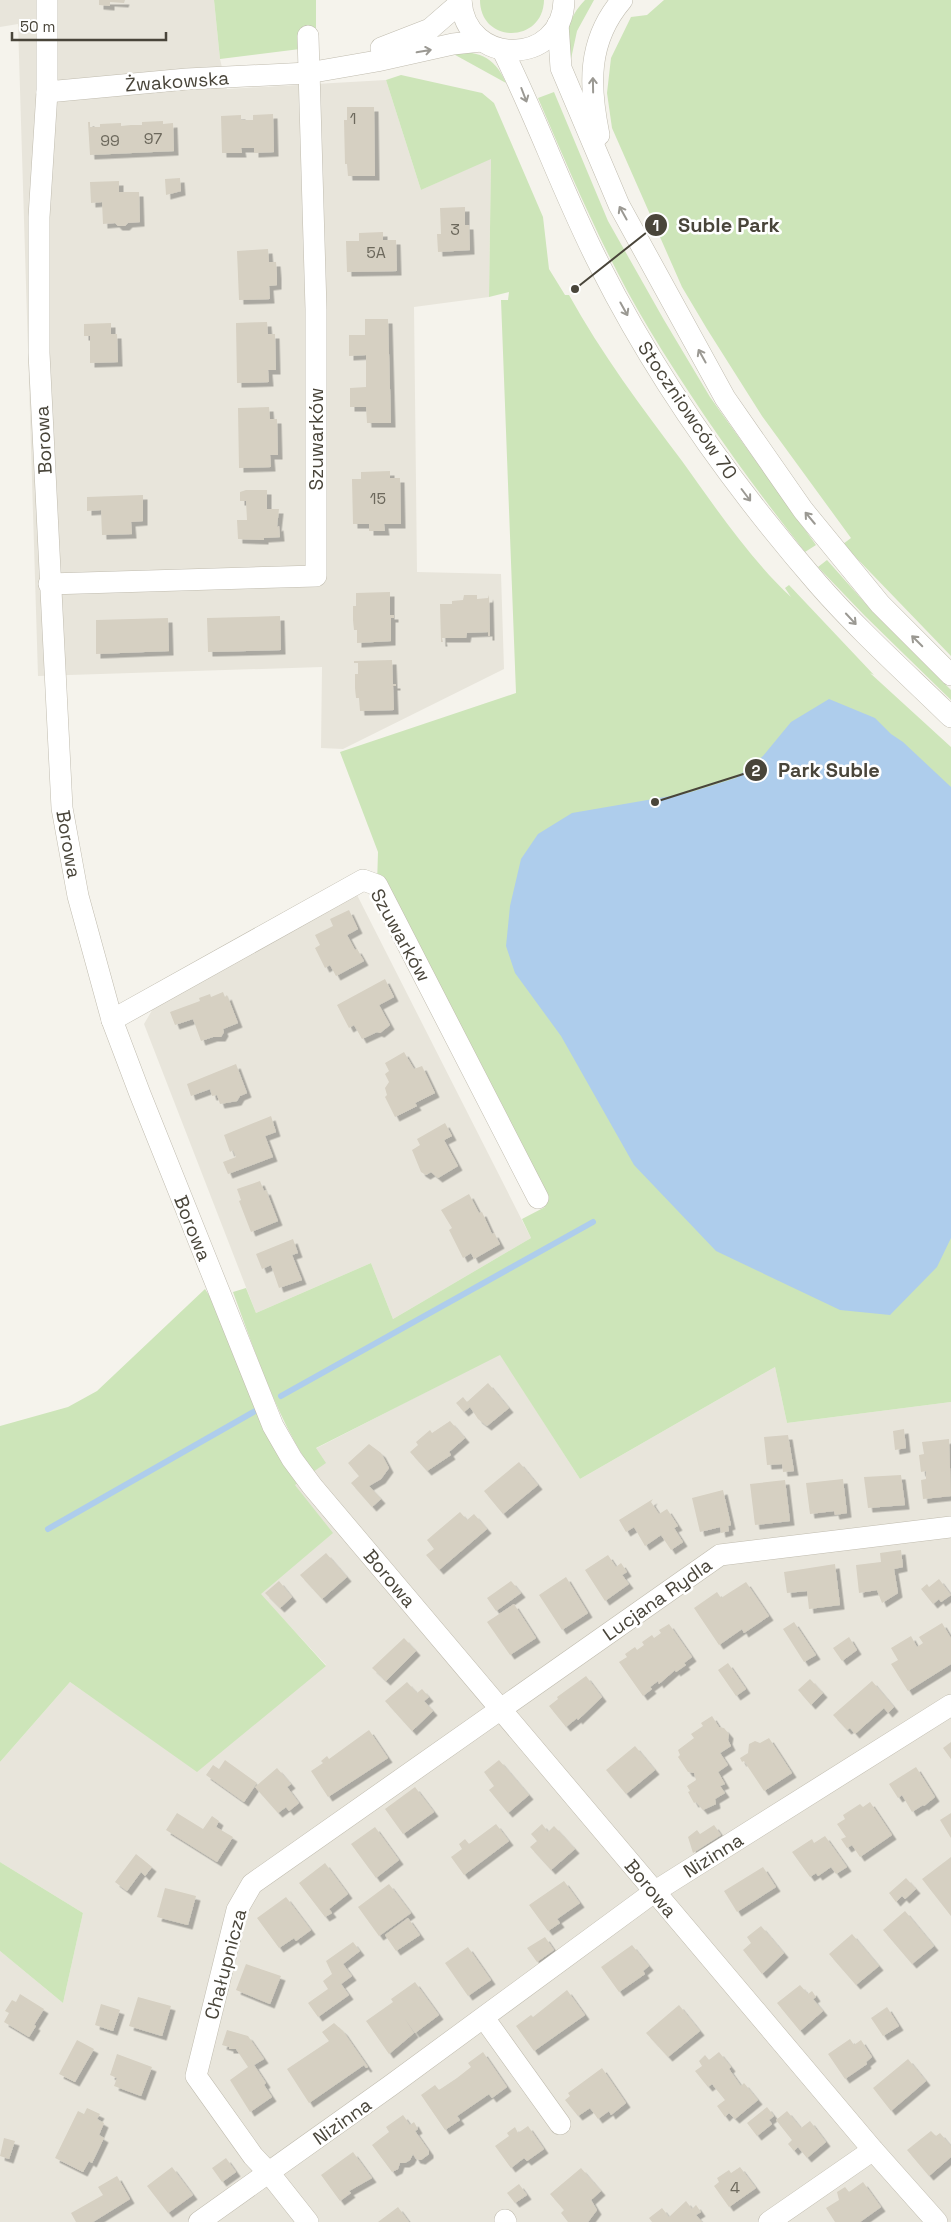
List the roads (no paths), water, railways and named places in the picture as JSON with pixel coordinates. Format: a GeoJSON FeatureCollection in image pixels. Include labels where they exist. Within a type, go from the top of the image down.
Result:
{"type":"FeatureCollection","features":[{"type":"Feature","properties":{"kind":"street","name":"Borowa"},"geometry":{"type":"LineString","coordinates":[[47,0],[47,92],[39,217],[39,353],[62,808],[78,896],[112,1020],[250,1370],[274,1426],[292,1459],[312,1486],[872,2150],[937,2222]]}},
{"type":"Feature","properties":{"kind":"street"},"geometry":{"type":"LineString","coordinates":[[610,184],[593,108],[592,62],[598,41],[608,20],[622,0]]}},
{"type":"Feature","properties":{"kind":"street","name":"Żwakowska"},"geometry":{"type":"LineString","coordinates":[[308,73],[430,30],[461,1]]}},
{"type":"Feature","properties":{"kind":"street"},"geometry":{"type":"LineString","coordinates":[[461,1],[467,23],[481,41],[503,50],[519,51],[534,46],[548,37],[565,8]]}},
{"type":"Feature","properties":{"kind":"street","name":"Stoczniowców 70"},"geometry":{"type":"LineString","coordinates":[[565,8],[561,68],[619,205],[725,398],[803,510],[880,604],[951,675]]}},
{"type":"Feature","properties":{"kind":"street","name":"Szuwarków"},"geometry":{"type":"LineString","coordinates":[[50,584],[316,576],[316,309],[308,36]]}},
{"type":"Feature","properties":{"kind":"street","name":"Żwakowska"},"geometry":{"type":"LineString","coordinates":[[47,92],[186,79],[308,73],[376,61],[452,44],[481,41]]}},
{"type":"Feature","properties":{"kind":"street","name":"Stoczniowców 70"},"geometry":{"type":"LineString","coordinates":[[503,50],[519,83],[550,159],[600,266],[677,398],[712,450],[773,530],[819,585],[859,628],[951,717]]}},
{"type":"Feature","properties":{"kind":"street","name":"Szuwarków"},"geometry":{"type":"LineString","coordinates":[[112,1020],[363,880],[377,885],[538,1198]]}},
{"type":"Feature","properties":{"kind":"street","name":"Lucjana Rydla"},"geometry":{"type":"LineString","coordinates":[[502,1709],[720,1555],[951,1527]]}},
{"type":"Feature","properties":{"kind":"street","name":"Nizinna"},"geometry":{"type":"LineString","coordinates":[[199,2222],[270,2174],[654,1892],[951,1705]]}},
{"type":"Feature","properties":{"kind":"street","name":"Chałupnicza"},"geometry":{"type":"LineString","coordinates":[[308,2222],[270,2174],[253,2156],[196,2076],[237,1910],[252,1884],[502,1709]]}},
{"type":"Feature","properties":{"kind":"street"},"geometry":{"type":"LineString","coordinates":[[484,2018],[560,2124]]}},
{"type":"Feature","properties":{"kind":"street"},"geometry":{"type":"LineString","coordinates":[[769,2222],[872,2150]]}},
{"type":"Feature","properties":{"kind":"water"},"geometry":{"type":"Polygon","coordinates":[[[829,699],[875,718],[951,787],[951,1238],[937,1267],[890,1315],[840,1310],[716,1251],[634,1165],[561,1036],[515,973],[506,946],[510,906],[521,859],[538,834],[572,813],[688,793],[736,778],[763,756],[791,722],[829,699]]]}},
{"type":"Feature","properties":{"kind":"waterway"},"geometry":{"type":"LineString","coordinates":[[281,1396],[593,1222]]}},
{"type":"Feature","properties":{"kind":"waterway"},"geometry":{"type":"LineString","coordinates":[[48,1529],[255,1411]]}},
{"type":"Feature","properties":{"kind":"place","name":"Suble Park"},"geometry":{"type":"Point","coordinates":[575,289]}},
{"type":"Feature","properties":{"kind":"place","name":"Park Suble"},"geometry":{"type":"Point","coordinates":[655,802]}}]}
